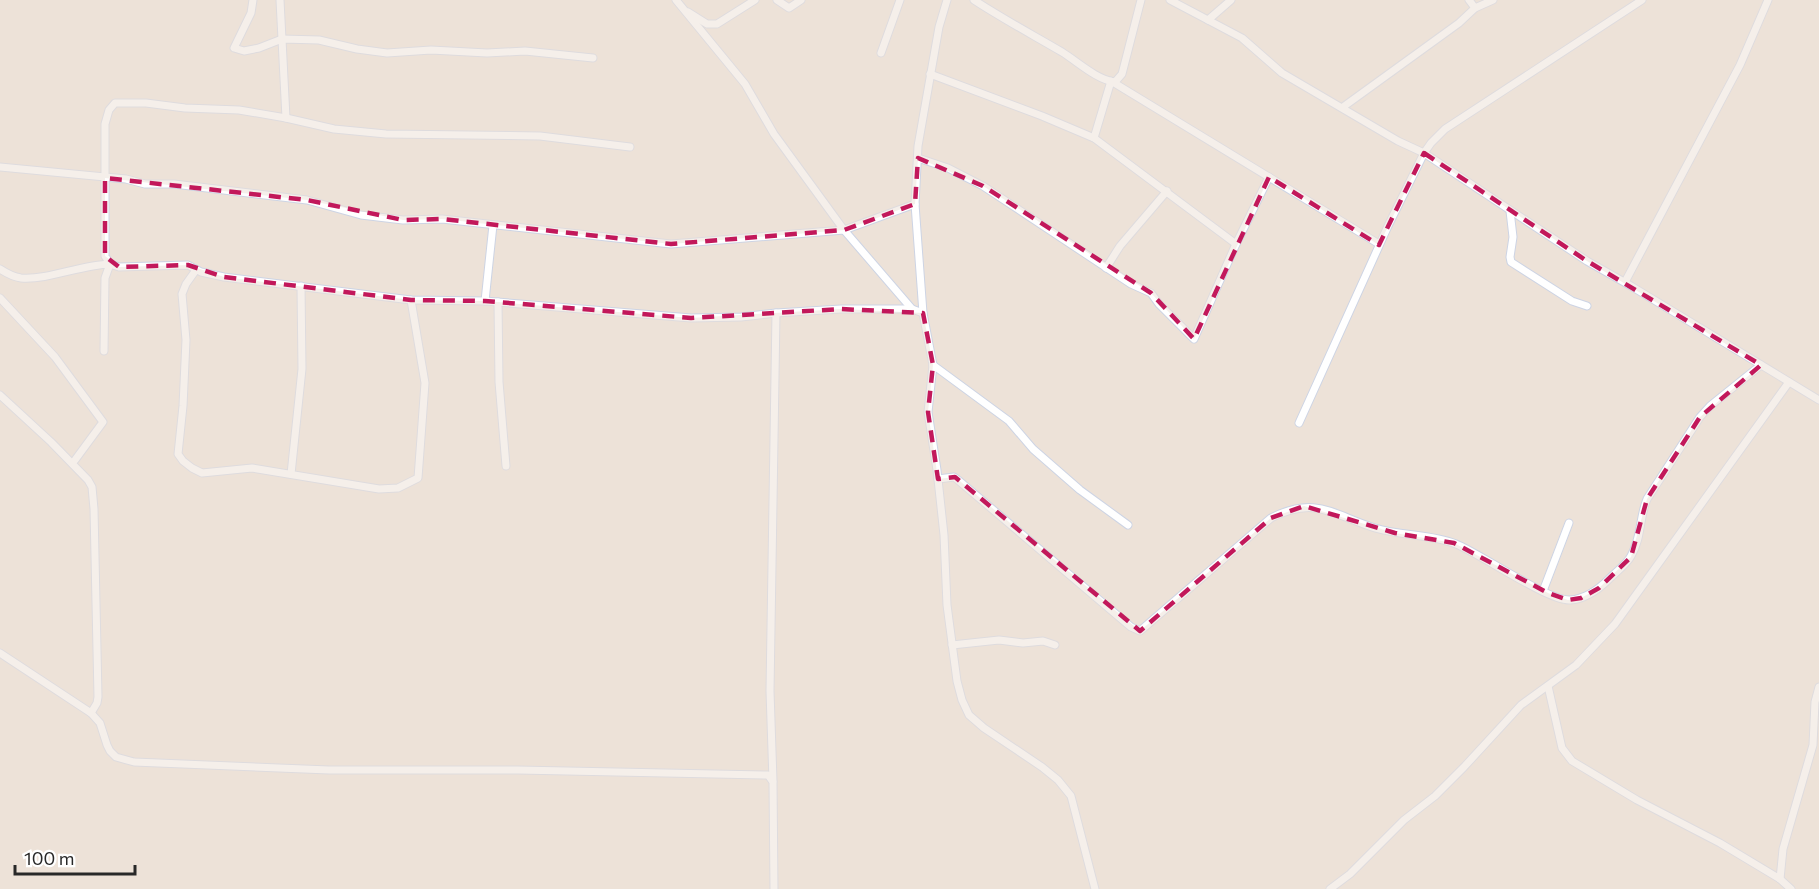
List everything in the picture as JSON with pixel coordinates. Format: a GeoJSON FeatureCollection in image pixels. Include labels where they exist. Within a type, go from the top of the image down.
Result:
{"type":"FeatureCollection","features":[{"type":"Feature","properties":{"kind":"street"},"geometry":{"type":"LineString","coordinates":[[253,0],[251,14],[234,48],[244,51],[282,39],[319,40],[387,53],[431,50],[487,53],[525,51],[593,58]]}},
{"type":"Feature","properties":{"kind":"street"},"geometry":{"type":"LineString","coordinates":[[280,0],[286,118]]}},
{"type":"Feature","properties":{"kind":"street"},"geometry":{"type":"LineString","coordinates":[[676,0],[745,84],[774,134],[844,230],[912,309]]}},
{"type":"Feature","properties":{"kind":"street"},"geometry":{"type":"LineString","coordinates":[[681,7],[707,24],[717,24],[755,0]]}},
{"type":"Feature","properties":{"kind":"street"},"geometry":{"type":"LineString","coordinates":[[777,0],[789,8],[801,0]]}},
{"type":"Feature","properties":{"kind":"street"},"geometry":{"type":"LineString","coordinates":[[882,53],[900,0]]}},
{"type":"Feature","properties":{"kind":"street"},"geometry":{"type":"LineString","coordinates":[[947,0],[930,74],[918,158],[915,204],[923,313],[933,365],[928,412],[938,479],[944,535],[947,605],[957,681],[969,715],[984,728],[1042,767],[1058,780],[1071,796],[1095,889]]}},
{"type":"Feature","properties":{"kind":"street"},"geometry":{"type":"LineString","coordinates":[[974,0],[1012,25],[1111,81],[1380,244]]}},
{"type":"Feature","properties":{"kind":"street"},"geometry":{"type":"LineString","coordinates":[[1111,81],[1119,80],[1122,74],[1141,0]]}},
{"type":"Feature","properties":{"kind":"street"},"geometry":{"type":"LineString","coordinates":[[1170,0],[1242,38],[1282,73],[1398,141],[1424,153],[1587,261],[1819,400]]}},
{"type":"Feature","properties":{"kind":"street"},"geometry":{"type":"LineString","coordinates":[[1208,20],[1231,0]]}},
{"type":"Feature","properties":{"kind":"street"},"geometry":{"type":"LineString","coordinates":[[1469,0],[1475,8]]}},
{"type":"Feature","properties":{"kind":"street"},"geometry":{"type":"LineString","coordinates":[[1343,107],[1459,23],[1475,8],[1493,0]]}},
{"type":"Feature","properties":{"kind":"street"},"geometry":{"type":"LineString","coordinates":[[1299,423],[1380,244],[1431,142],[1445,129],[1642,0]]}},
{"type":"Feature","properties":{"kind":"street"},"geometry":{"type":"LineString","coordinates":[[1625,282],[1740,65],[1768,0]]}},
{"type":"Feature","properties":{"kind":"street"},"geometry":{"type":"LineString","coordinates":[[930,74],[1094,138],[1167,190],[1236,244]]}},
{"type":"Feature","properties":{"kind":"street"},"geometry":{"type":"LineString","coordinates":[[1094,138],[1111,81]]}},
{"type":"Feature","properties":{"kind":"street"},"geometry":{"type":"LineString","coordinates":[[110,264],[105,256],[105,124],[109,110],[115,103],[239,110],[334,129],[386,134],[540,136],[630,147]]}},
{"type":"Feature","properties":{"kind":"street"},"geometry":{"type":"LineString","coordinates":[[918,158],[948,168],[983,186],[1131,284],[1151,293],[1194,339],[1269,177]]}},
{"type":"Feature","properties":{"kind":"street"},"geometry":{"type":"LineString","coordinates":[[0,166],[126,179],[155,185],[174,184],[307,200],[360,215],[403,220],[442,219],[670,244],[844,230],[915,204]]}},
{"type":"Feature","properties":{"kind":"street"},"geometry":{"type":"LineString","coordinates":[[1106,268],[1119,246],[1167,190]]}},
{"type":"Feature","properties":{"kind":"street"},"geometry":{"type":"LineString","coordinates":[[1510,211],[1513,237],[1511,262],[1572,301],[1587,306]]}},
{"type":"Feature","properties":{"kind":"street"},"geometry":{"type":"LineString","coordinates":[[485,301],[493,225]]}},
{"type":"Feature","properties":{"kind":"street"},"geometry":{"type":"LineString","coordinates":[[104,351],[105,278],[110,264]]}},
{"type":"Feature","properties":{"kind":"street"},"geometry":{"type":"LineString","coordinates":[[0,269],[20,278],[44,276],[92,265],[110,264],[119,267],[175,264],[224,277],[411,300],[485,301],[691,318],[912,309],[923,313]]}},
{"type":"Feature","properties":{"kind":"street"},"geometry":{"type":"LineString","coordinates":[[196,270],[182,294],[186,340],[178,454],[183,461],[202,473],[252,468],[379,489],[398,488],[418,478],[425,383],[411,300]]}},
{"type":"Feature","properties":{"kind":"street"},"geometry":{"type":"LineString","coordinates":[[291,474],[302,369],[301,286]]}},
{"type":"Feature","properties":{"kind":"street"},"geometry":{"type":"LineString","coordinates":[[0,298],[56,357],[103,422],[75,460]]}},
{"type":"Feature","properties":{"kind":"street"},"geometry":{"type":"LineString","coordinates":[[498,302],[499,382],[506,466]]}},
{"type":"Feature","properties":{"kind":"street"},"geometry":{"type":"LineString","coordinates":[[774,889],[770,671],[776,313]]}},
{"type":"Feature","properties":{"kind":"street"},"geometry":{"type":"LineString","coordinates":[[933,365],[1009,421],[1033,449],[1080,490],[1128,525]]}},
{"type":"Feature","properties":{"kind":"street"},"geometry":{"type":"LineString","coordinates":[[938,479],[954,477],[958,480],[1131,627],[1140,631],[1271,518],[1288,509],[1317,506],[1385,531],[1454,543],[1543,591],[1568,600],[1581,598],[1599,588],[1631,557],[1641,529],[1642,510],[1647,499],[1700,417],[1710,406],[1761,366]]}},
{"type":"Feature","properties":{"kind":"street"},"geometry":{"type":"LineString","coordinates":[[1330,889],[1350,874],[1404,820],[1443,788],[1521,705],[1576,664],[1615,624],[1789,382]]}},
{"type":"Feature","properties":{"kind":"street"},"geometry":{"type":"LineString","coordinates":[[0,395],[80,471],[92,487],[98,697],[91,713]]}},
{"type":"Feature","properties":{"kind":"street"},"geometry":{"type":"LineString","coordinates":[[1543,591],[1569,523]]}},
{"type":"Feature","properties":{"kind":"street"},"geometry":{"type":"LineString","coordinates":[[952,645],[999,640],[1023,643],[1043,641],[1055,645]]}},
{"type":"Feature","properties":{"kind":"street"},"geometry":{"type":"LineString","coordinates":[[0,652],[91,713],[100,723],[110,751],[116,757],[134,762],[329,770],[530,770],[740,776],[758,774],[768,775],[773,782]]}},
{"type":"Feature","properties":{"kind":"street"},"geometry":{"type":"LineString","coordinates":[[1548,686],[1562,748],[1572,761],[1638,801],[1720,843],[1780,879],[1791,889]]}},
{"type":"Feature","properties":{"kind":"street"},"geometry":{"type":"LineString","coordinates":[[1780,879],[1783,849],[1813,746],[1815,702],[1819,687]]}},
{"type":"Feature","properties":{"kind":"highlighted area"},"geometry":{"type":"Polygon","coordinates":[[[1424,153],[1587,261],[1761,365],[1700,417],[1647,499],[1631,557],[1599,588],[1581,598],[1568,600],[1548,593],[1454,543],[1395,533],[1304,506],[1271,518],[1140,631],[955,477],[938,479],[928,412],[933,365],[923,313],[841,309],[691,318],[485,301],[411,300],[224,277],[188,265],[119,267],[105,256],[105,178],[307,200],[403,220],[442,219],[671,244],[844,230],[915,204],[918,158],[983,186],[1151,293],[1194,339],[1269,177],[1379,245],[1424,153]]]}}]}
